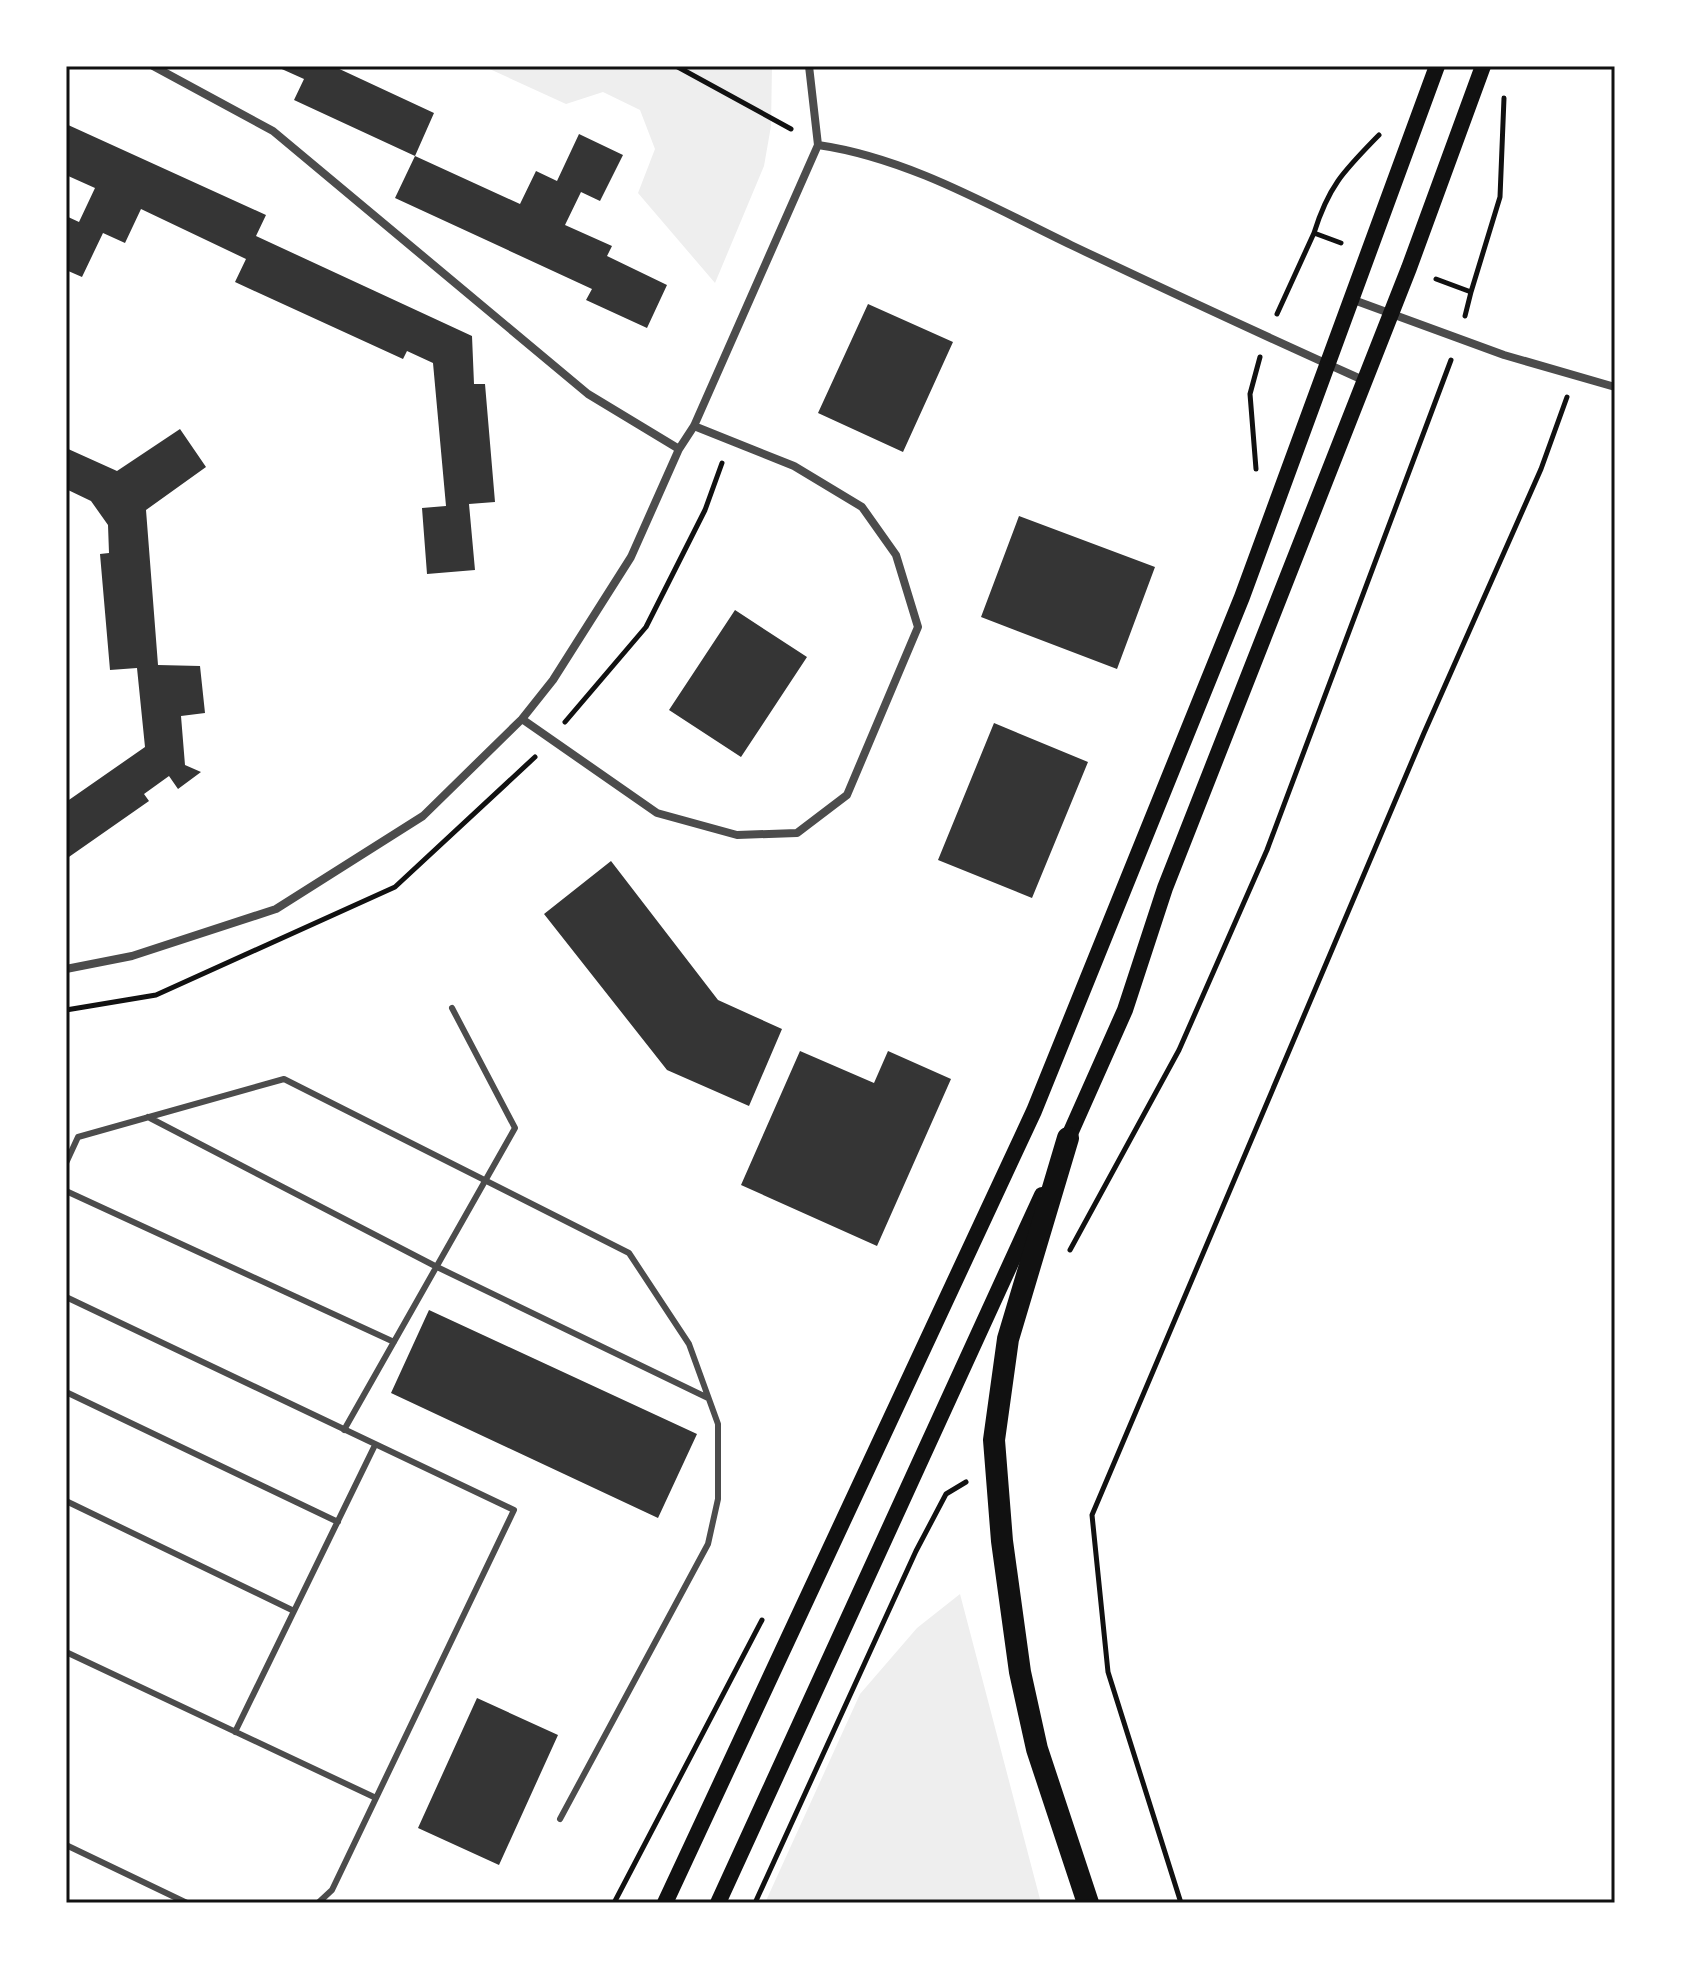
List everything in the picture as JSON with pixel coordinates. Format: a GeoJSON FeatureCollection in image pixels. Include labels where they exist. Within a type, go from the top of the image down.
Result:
{"type":"FeatureCollection","features":[{"type":"Feature","properties":{"kind":"highway"},"geometry":{"type":"LineString","coordinates":[[1068,1138],[1008,1339],[994,1440],[1002,1541],[1020,1672],[1037,1749],[1088,1903]]}},
{"type":"Feature","properties":{"kind":"main road"},"geometry":{"type":"LineString","coordinates":[[665,1903],[1034,1111],[1242,597],[1437,66]]}},
{"type":"Feature","properties":{"kind":"main road"},"geometry":{"type":"LineString","coordinates":[[718,1903],[1125,1010],[1165,888],[1391,313],[1483,66]]}},
{"type":"Feature","properties":{"kind":"street"},"geometry":{"type":"LineString","coordinates":[[153,66],[273,131],[588,394],[679,449]]}},
{"type":"Feature","properties":{"kind":"street"},"geometry":{"type":"LineString","coordinates":[[66,969],[132,956],[276,909],[423,816],[522,719],[553,680],[631,557],[679,449],[694,426],[818,145],[809,66]]}},
{"type":"Feature","properties":{"kind":"street"},"geometry":{"type":"LineString","coordinates":[[818,145],[858,151],[935,180],[1266,338],[1363,380]]}},
{"type":"Feature","properties":{"kind":"street"},"geometry":{"type":"LineString","coordinates":[[1351,299],[1574,378],[1615,387]]}},
{"type":"Feature","properties":{"kind":"street"},"geometry":{"type":"LineString","coordinates":[[522,719],[657,813],[737,835],[797,833],[847,795],[918,627],[896,555],[862,507],[794,466],[694,426]]}},
{"type":"Feature","properties":{"kind":"lane"},"geometry":{"type":"LineString","coordinates":[[344,1430],[515,1128],[452,1008]]}},
{"type":"Feature","properties":{"kind":"lane"},"geometry":{"type":"LineString","coordinates":[[66,1163],[78,1137],[284,1079],[629,1253],[689,1344],[718,1424],[718,1499],[708,1544],[560,1819]]}},
{"type":"Feature","properties":{"kind":"lane"},"geometry":{"type":"LineString","coordinates":[[148,1117],[437,1267],[708,1398]]}},
{"type":"Feature","properties":{"kind":"lane"},"geometry":{"type":"LineString","coordinates":[[66,1191],[394,1342]]}},
{"type":"Feature","properties":{"kind":"lane"},"geometry":{"type":"LineString","coordinates":[[66,1297],[514,1510],[332,1890],[318,1903]]}},
{"type":"Feature","properties":{"kind":"lane"},"geometry":{"type":"LineString","coordinates":[[66,1392],[338,1522]]}},
{"type":"Feature","properties":{"kind":"lane"},"geometry":{"type":"LineString","coordinates":[[235,1732],[375,1445]]}},
{"type":"Feature","properties":{"kind":"lane"},"geometry":{"type":"LineString","coordinates":[[66,1501],[294,1611]]}},
{"type":"Feature","properties":{"kind":"lane"},"geometry":{"type":"LineString","coordinates":[[66,1652],[376,1798]]}},
{"type":"Feature","properties":{"kind":"lane"},"geometry":{"type":"LineString","coordinates":[[66,1845],[187,1903]]}},
{"type":"Feature","properties":{"kind":"path"},"geometry":{"type":"LineString","coordinates":[[676,66],[729,92],[818,145]]}},
{"type":"Feature","properties":{"kind":"path"},"geometry":{"type":"LineString","coordinates":[[1066,1260],[1091,1206],[1179,1050],[1267,850],[1459,338],[1500,197],[1507,88]]}},
{"type":"Feature","properties":{"kind":"path"},"geometry":{"type":"LineString","coordinates":[[1253,482],[1257,460],[1250,394],[1266,338],[1314,233],[1326,197],[1344,171],[1387,128]]}},
{"type":"Feature","properties":{"kind":"path"},"geometry":{"type":"LineString","coordinates":[[1314,233],[1367,253]]}},
{"type":"Feature","properties":{"kind":"path"},"geometry":{"type":"LineString","coordinates":[[1430,276],[1471,292]]}},
{"type":"Feature","properties":{"kind":"path"},"geometry":{"type":"LineString","coordinates":[[1181,1903],[1108,1672],[1092,1515],[1424,733],[1541,469],[1574,378]]}},
{"type":"Feature","properties":{"kind":"path"},"geometry":{"type":"LineString","coordinates":[[755,1903],[916,1551],[946,1494],[996,1464]]}},
{"type":"Feature","properties":{"kind":"path"},"geometry":{"type":"LineString","coordinates":[[614,1903],[765,1614]]}},
{"type":"Feature","properties":{"kind":"shaded area"},"geometry":{"type":"Polygon","coordinates":[[[483,66],[772,66],[771,126],[764,166],[715,283],[638,193],[655,149],[640,110],[603,92],[566,104],[483,66]]]}},
{"type":"Feature","properties":{"kind":"shaded area"},"geometry":{"type":"Polygon","coordinates":[[[960,1594],[1041,1903],[765,1903],[860,1694],[917,1628],[960,1594]]]}},
{"type":"Feature","properties":{"kind":"building"},"geometry":{"type":"Polygon","coordinates":[[[275,66],[333,66],[434,113],[415,156],[294,100],[304,79],[275,66]]]}},
{"type":"Feature","properties":{"kind":"building"},"geometry":{"type":"Polygon","coordinates":[[[66,124],[266,215],[256,236],[472,336],[474,384],[485,384],[495,502],[469,504],[475,570],[427,574],[422,508],[446,506],[433,363],[407,351],[403,359],[235,282],[246,259],[141,209],[125,243],[103,233],[82,277],[66,270],[66,216],[79,222],[95,188],[66,175],[66,124]]]}},
{"type":"Feature","properties":{"kind":"building"},"geometry":{"type":"Polygon","coordinates":[[[579,134],[623,155],[600,201],[581,192],[565,225],[612,246],[607,256],[667,285],[647,328],[586,300],[592,289],[395,198],[415,156],[520,204],[536,171],[557,181],[579,134]]]}},
{"type":"Feature","properties":{"kind":"building"},"geometry":{"type":"Polygon","coordinates":[[[868,304],[953,342],[903,452],[818,413],[868,304]]]}},
{"type":"Feature","properties":{"kind":"building"},"geometry":{"type":"Polygon","coordinates":[[[180,429],[206,467],[146,510],[158,665],[200,666],[205,713],[181,716],[185,765],[201,772],[178,789],[169,776],[144,794],[149,801],[66,859],[66,802],[145,747],[137,668],[110,670],[100,554],[109,553],[108,525],[91,501],[66,489],[66,448],[117,471],[180,429]]]}},
{"type":"Feature","properties":{"kind":"building"},"geometry":{"type":"Polygon","coordinates":[[[1019,516],[1155,567],[1117,669],[981,617],[1019,516]]]}},
{"type":"Feature","properties":{"kind":"building"},"geometry":{"type":"Polygon","coordinates":[[[735,610],[807,657],[741,757],[669,710],[735,610]]]}},
{"type":"Feature","properties":{"kind":"building"},"geometry":{"type":"Polygon","coordinates":[[[994,723],[1088,762],[1032,898],[938,860],[994,723]]]}},
{"type":"Feature","properties":{"kind":"building"},"geometry":{"type":"Polygon","coordinates":[[[611,861],[718,1000],[782,1029],[749,1106],[667,1070],[544,914],[611,861]]]}},
{"type":"Feature","properties":{"kind":"building"},"geometry":{"type":"Polygon","coordinates":[[[800,1051],[874,1083],[888,1051],[951,1079],[877,1246],[741,1185],[800,1051]]]}},
{"type":"Feature","properties":{"kind":"building"},"geometry":{"type":"Polygon","coordinates":[[[429,1310],[697,1434],[658,1518],[391,1393],[429,1310]]]}},
{"type":"Feature","properties":{"kind":"building"},"geometry":{"type":"Polygon","coordinates":[[[477,1698],[558,1735],[499,1865],[418,1828],[477,1698]]]}}]}
